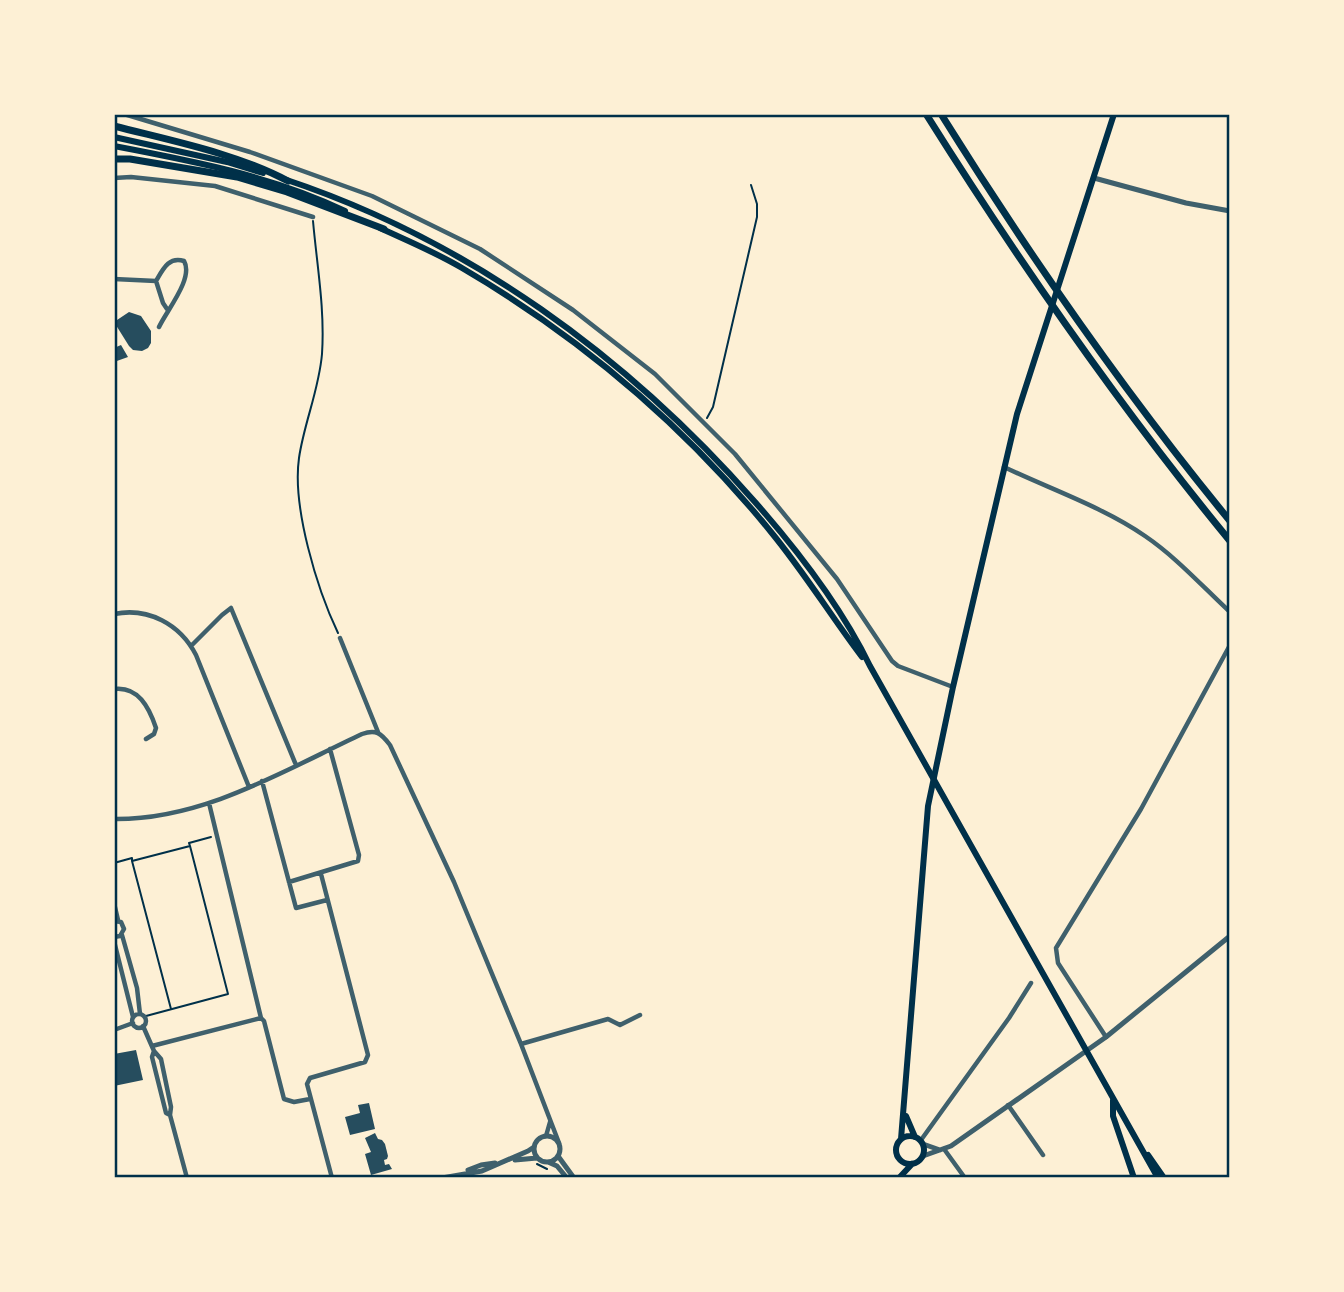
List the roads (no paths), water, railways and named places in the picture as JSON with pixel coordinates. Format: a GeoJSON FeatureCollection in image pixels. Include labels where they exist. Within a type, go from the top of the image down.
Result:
{"type":"FeatureCollection","features":[{"type":"Feature","properties":{"kind":"highway"},"geometry":{"type":"LineString","coordinates":[[926,114],[1066,327],[1230,541]]}},
{"type":"Feature","properties":{"kind":"highway"},"geometry":{"type":"LineString","coordinates":[[940,114],[996,203],[1077,321],[1146,415],[1230,521]]}},
{"type":"Feature","properties":{"kind":"highway"},"geometry":{"type":"LineString","coordinates":[[114,126],[235,159],[265,169],[288,181]]}},
{"type":"Feature","properties":{"kind":"highway"},"geometry":{"type":"LineString","coordinates":[[114,159],[130,159],[237,177],[287,192],[384,229]]}},
{"type":"Feature","properties":{"kind":"main road"},"geometry":{"type":"LineString","coordinates":[[898,1178],[900,1159],[896,1150],[901,1139],[905,1114],[903,1096],[928,806],[1017,414],[1114,114]]}},
{"type":"Feature","properties":{"kind":"main road"},"geometry":{"type":"LineString","coordinates":[[114,137],[227,162],[288,181],[406,230],[482,271],[556,319],[634,380],[709,452],[779,528],[832,600],[859,643],[1157,1178]]}},
{"type":"Feature","properties":{"kind":"main road"},"geometry":{"type":"LineString","coordinates":[[114,146],[177,158],[276,184],[337,207],[460,267],[550,323],[593,356],[692,445],[772,533],[870,666]]}},
{"type":"Feature","properties":{"kind":"main road"},"geometry":{"type":"LineString","coordinates":[[1113,1098],[1113,1116],[1134,1178]]}},
{"type":"Feature","properties":{"kind":"main road"},"geometry":{"type":"LineString","coordinates":[[898,1178],[923,1156],[920,1140],[905,1114]]}},
{"type":"Feature","properties":{"kind":"main road"},"geometry":{"type":"LineString","coordinates":[[901,1139],[908,1136],[920,1140]]}},
{"type":"Feature","properties":{"kind":"main road"},"geometry":{"type":"LineString","coordinates":[[1134,1136],[1164,1178]]}},
{"type":"Feature","properties":{"kind":"main road"},"geometry":{"type":"LineString","coordinates":[[900,1159],[907,1164],[913,1164]]}},
{"type":"Feature","properties":{"kind":"street"},"geometry":{"type":"LineString","coordinates":[[124,114],[250,152],[382,200],[489,255],[573,310],[640,361],[704,421],[749,470],[823,561],[892,661],[898,666],[953,687]]}},
{"type":"Feature","properties":{"kind":"street"},"geometry":{"type":"LineString","coordinates":[[114,178],[131,177],[215,186],[313,217]]}},
{"type":"Feature","properties":{"kind":"street"},"geometry":{"type":"LineString","coordinates":[[1094,178],[1186,203],[1230,211]]}},
{"type":"Feature","properties":{"kind":"street"},"geometry":{"type":"LineString","coordinates":[[156,281],[170,261],[181,259],[187,263],[186,279],[159,327]]}},
{"type":"Feature","properties":{"kind":"street"},"geometry":{"type":"LineString","coordinates":[[114,279],[156,281]]}},
{"type":"Feature","properties":{"kind":"street"},"geometry":{"type":"LineString","coordinates":[[156,281],[163,303],[168,309]]}},
{"type":"Feature","properties":{"kind":"street"},"geometry":{"type":"LineString","coordinates":[[1004,467],[1145,536],[1165,551],[1230,612]]}},
{"type":"Feature","properties":{"kind":"street"},"geometry":{"type":"LineString","coordinates":[[191,646],[231,608],[296,765]]}},
{"type":"Feature","properties":{"kind":"street"},"geometry":{"type":"LineString","coordinates":[[114,614],[129,612],[153,616],[173,627],[191,646],[249,787]]}},
{"type":"Feature","properties":{"kind":"street"},"geometry":{"type":"LineString","coordinates":[[340,638],[378,732],[390,745],[454,882],[550,1118],[559,1143],[558,1156],[573,1178]]}},
{"type":"Feature","properties":{"kind":"street"},"geometry":{"type":"LineString","coordinates":[[1106,1037],[1058,963],[1056,948],[1141,810],[1230,645]]}},
{"type":"Feature","properties":{"kind":"street"},"geometry":{"type":"LineString","coordinates":[[114,689],[127,689],[140,697],[156,728],[154,734],[146,739]]}},
{"type":"Feature","properties":{"kind":"street"},"geometry":{"type":"LineString","coordinates":[[114,820],[159,816],[209,803],[370,731],[378,732]]}},
{"type":"Feature","properties":{"kind":"street"},"geometry":{"type":"LineString","coordinates":[[289,882],[356,863],[359,858],[330,749]]}},
{"type":"Feature","properties":{"kind":"street"},"geometry":{"type":"LineString","coordinates":[[262,781],[296,908],[327,900]]}},
{"type":"Feature","properties":{"kind":"street"},"geometry":{"type":"LineString","coordinates":[[209,803],[261,1018],[284,1099],[294,1102],[310,1099]]}},
{"type":"Feature","properties":{"kind":"street"},"geometry":{"type":"LineString","coordinates":[[321,874],[368,1055],[365,1062],[310,1078],[307,1084],[332,1178]]}},
{"type":"Feature","properties":{"kind":"street"},"geometry":{"type":"LineString","coordinates":[[114,903],[116,921],[124,926],[122,934],[146,1022],[143,1027]]}},
{"type":"Feature","properties":{"kind":"street"},"geometry":{"type":"LineString","coordinates":[[122,934],[114,939],[133,1020],[137,1028],[143,1027]]}},
{"type":"Feature","properties":{"kind":"street"},"geometry":{"type":"LineString","coordinates":[[923,1156],[942,1150],[1106,1037],[1230,936]]}},
{"type":"Feature","properties":{"kind":"street"},"geometry":{"type":"LineString","coordinates":[[965,1178],[942,1150],[920,1140],[1031,984]]}},
{"type":"Feature","properties":{"kind":"street"},"geometry":{"type":"LineString","coordinates":[[114,1030],[143,1015]]}},
{"type":"Feature","properties":{"kind":"street"},"geometry":{"type":"LineString","coordinates":[[521,1044],[608,1019],[620,1025],[640,1015]]}},
{"type":"Feature","properties":{"kind":"street"},"geometry":{"type":"LineString","coordinates":[[153,1049],[261,1018]]}},
{"type":"Feature","properties":{"kind":"street"},"geometry":{"type":"LineString","coordinates":[[143,1027],[161,1059],[171,1107],[170,1115],[187,1178]]}},
{"type":"Feature","properties":{"kind":"street"},"geometry":{"type":"LineString","coordinates":[[1008,1105],[1043,1155]]}},
{"type":"Feature","properties":{"kind":"street"},"geometry":{"type":"LineString","coordinates":[[442,1178],[482,1171],[534,1147],[538,1140],[546,1136],[550,1118]]}},
{"type":"Feature","properties":{"kind":"street"},"geometry":{"type":"LineString","coordinates":[[546,1136],[559,1143]]}},
{"type":"Feature","properties":{"kind":"street"},"geometry":{"type":"LineString","coordinates":[[534,1147],[535,1160]]}},
{"type":"Feature","properties":{"kind":"street"},"geometry":{"type":"LineString","coordinates":[[548,1163],[558,1156]]}},
{"type":"Feature","properties":{"kind":"street"},"geometry":{"type":"LineString","coordinates":[[505,1162],[535,1160],[548,1163],[556,1166],[568,1178]]}}]}
